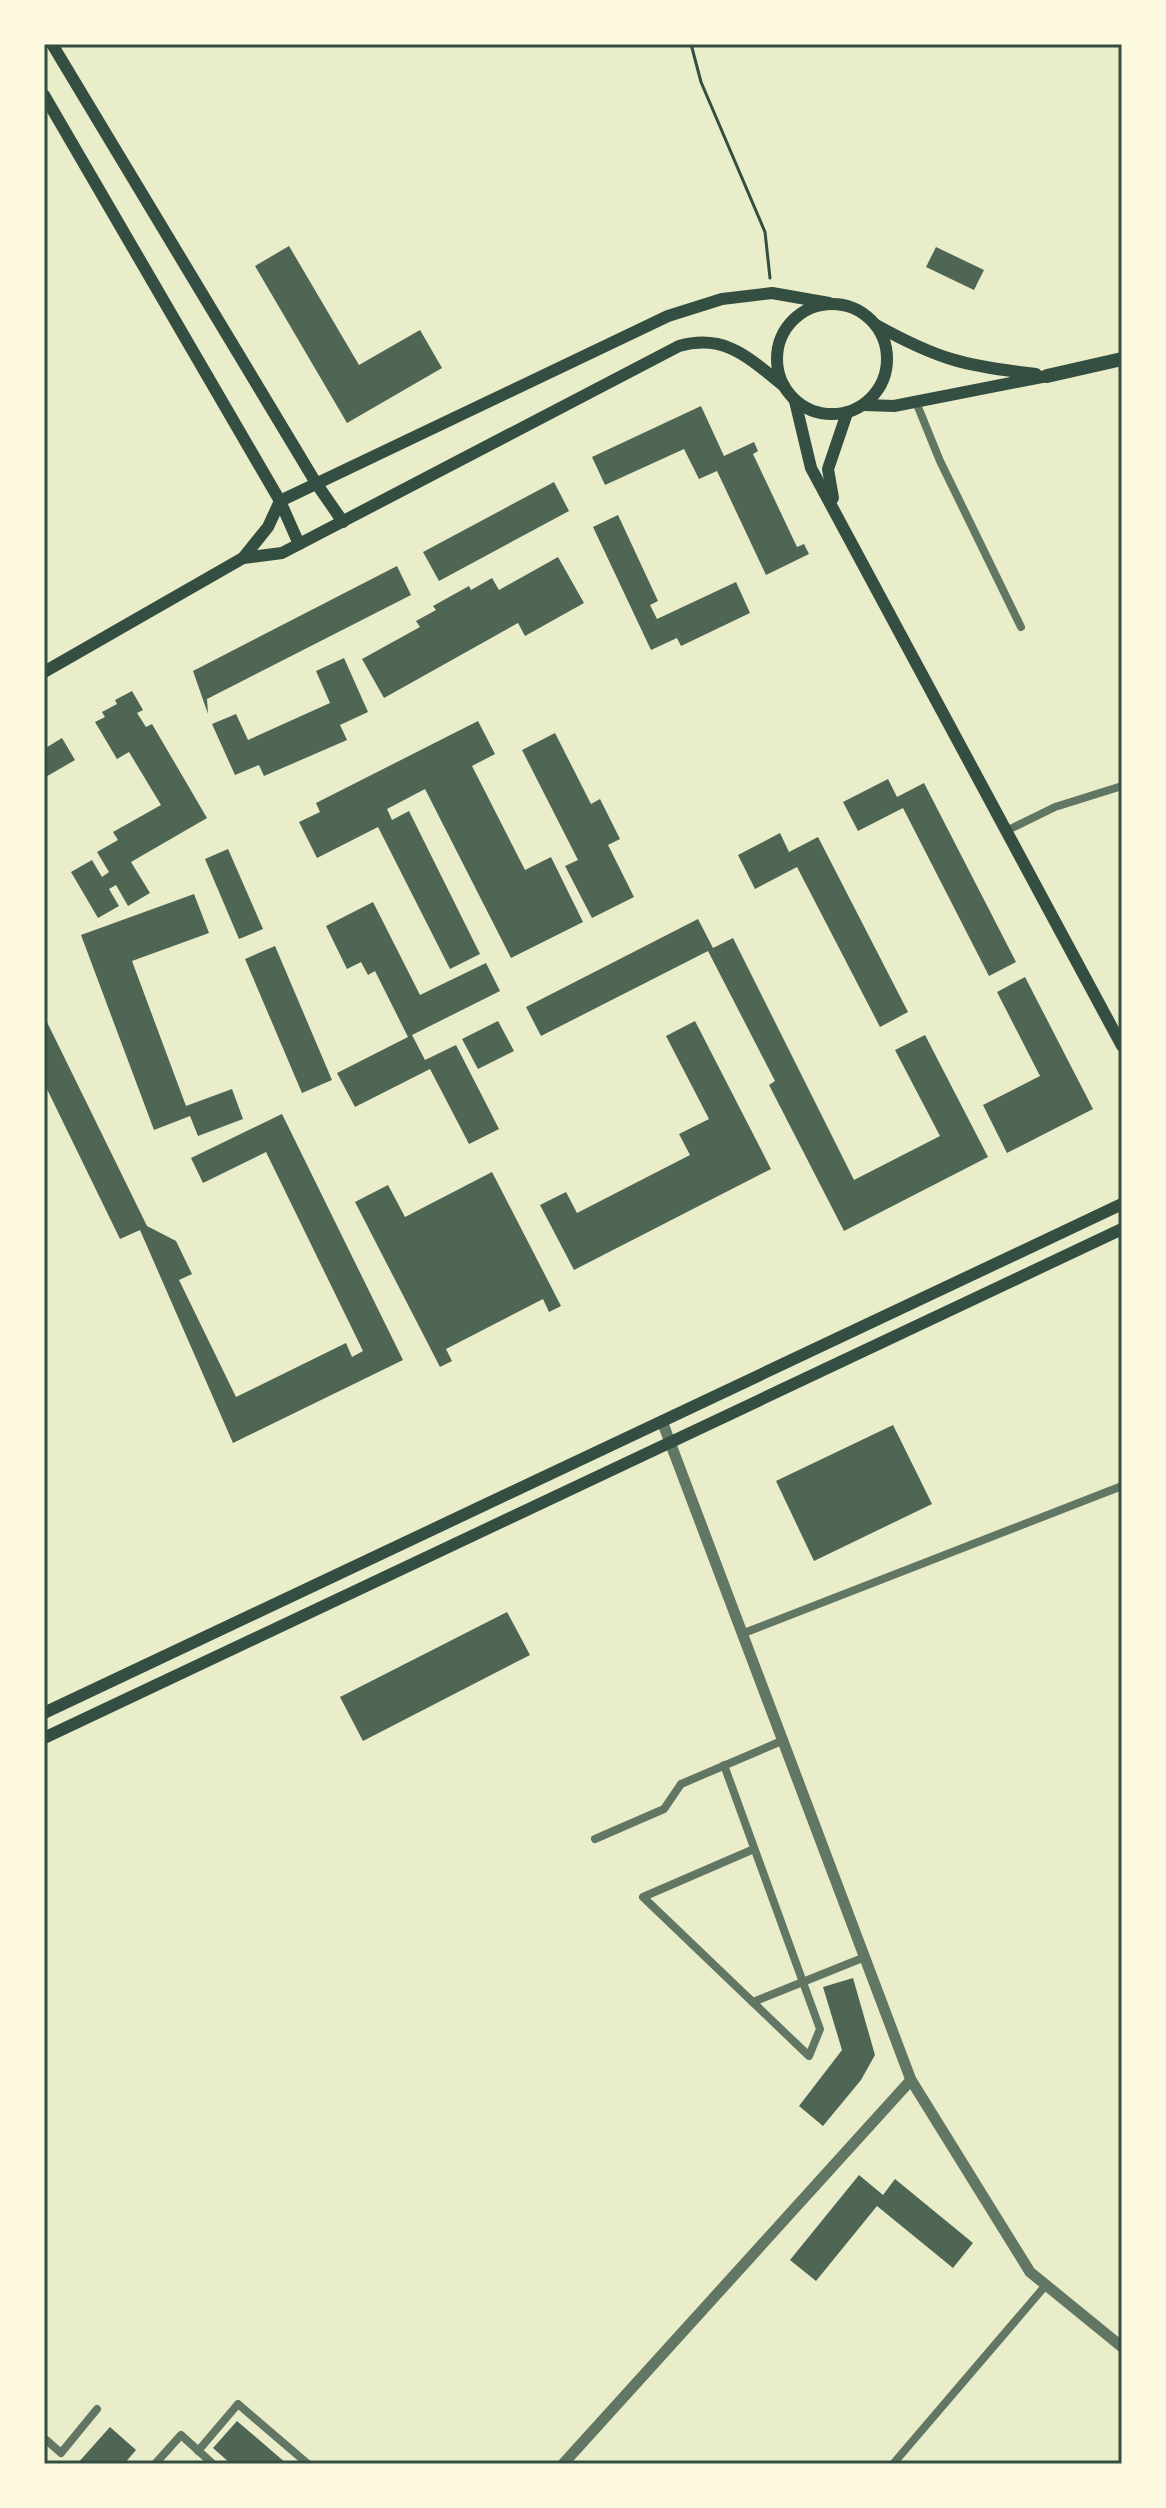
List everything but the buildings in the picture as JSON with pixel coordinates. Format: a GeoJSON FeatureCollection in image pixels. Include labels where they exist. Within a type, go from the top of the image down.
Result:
{"type":"FeatureCollection","features":[{"type":"Feature","properties":{"kind":"main road"},"geometry":{"type":"LineString","coordinates":[[52,44],[316,483],[343,522]]}},
{"type":"Feature","properties":{"kind":"main road"},"geometry":{"type":"LineString","coordinates":[[44,95],[280,501],[299,544]]}},
{"type":"Feature","properties":{"kind":"main road"},"geometry":{"type":"LineString","coordinates":[[44,672],[243,558],[268,527],[280,501],[668,316],[722,299],[772,293],[829,303],[862,313],[875,324],[927,353],[966,366],[1047,376]]}},
{"type":"Feature","properties":{"kind":"main road"},"geometry":{"type":"LineString","coordinates":[[829,303],[810,308],[795,318],[783,333],[777,350],[777,369],[784,386],[795,401],[811,411],[829,415],[847,413],[864,405],[877,392],[885,376],[886,342],[875,324]]}},
{"type":"Feature","properties":{"kind":"main road"},"geometry":{"type":"LineString","coordinates":[[243,558],[282,553],[679,346],[709,340],[728,346],[784,386]]}},
{"type":"Feature","properties":{"kind":"main road"},"geometry":{"type":"LineString","coordinates":[[864,405],[894,406],[1122,359]]}},
{"type":"Feature","properties":{"kind":"main road"},"geometry":{"type":"LineString","coordinates":[[795,401],[811,468],[1122,1046]]}},
{"type":"Feature","properties":{"kind":"main road"},"geometry":{"type":"LineString","coordinates":[[834,506],[828,469],[847,413]]}},
{"type":"Feature","properties":{"kind":"main road"},"geometry":{"type":"LineString","coordinates":[[44,1713],[1122,1204]]}},
{"type":"Feature","properties":{"kind":"main road"},"geometry":{"type":"LineString","coordinates":[[44,1738],[1122,1229]]}},
{"type":"Feature","properties":{"kind":"street"},"geometry":{"type":"LineString","coordinates":[[916,402],[940,461],[1021,627]]}},
{"type":"Feature","properties":{"kind":"street"},"geometry":{"type":"LineString","coordinates":[[1006,831],[1055,807],[1122,786]]}},
{"type":"Feature","properties":{"kind":"street"},"geometry":{"type":"LineString","coordinates":[[662,1421],[911,2080],[1030,2272],[1122,2347]]}},
{"type":"Feature","properties":{"kind":"street"},"geometry":{"type":"LineString","coordinates":[[744,1633],[1122,1486]]}},
{"type":"Feature","properties":{"kind":"street"},"geometry":{"type":"LineString","coordinates":[[595,1839],[664,1809],[681,1784],[784,1740]]}},
{"type":"Feature","properties":{"kind":"street"},"geometry":{"type":"LineString","coordinates":[[724,1765],[820,2029],[809,2056],[643,1897],[754,1849]]}},
{"type":"Feature","properties":{"kind":"street"},"geometry":{"type":"LineString","coordinates":[[753,2002],[865,1957]]}},
{"type":"Feature","properties":{"kind":"street"},"geometry":{"type":"LineString","coordinates":[[563,2464],[911,2080]]}},
{"type":"Feature","properties":{"kind":"street"},"geometry":{"type":"LineString","coordinates":[[893,2464],[1046,2285]]}},
{"type":"Feature","properties":{"kind":"street"},"geometry":{"type":"LineString","coordinates":[[198,2451],[238,2404],[308,2464]]}},
{"type":"Feature","properties":{"kind":"street"},"geometry":{"type":"LineString","coordinates":[[44,2438],[61,2453],[97,2409]]}},
{"type":"Feature","properties":{"kind":"street"},"geometry":{"type":"LineString","coordinates":[[155,2464],[181,2435],[213,2464]]}},
{"type":"Feature","properties":{"kind":"path"},"geometry":{"type":"LineString","coordinates":[[691,44],[701,82],[765,232],[772,293]]}}]}
